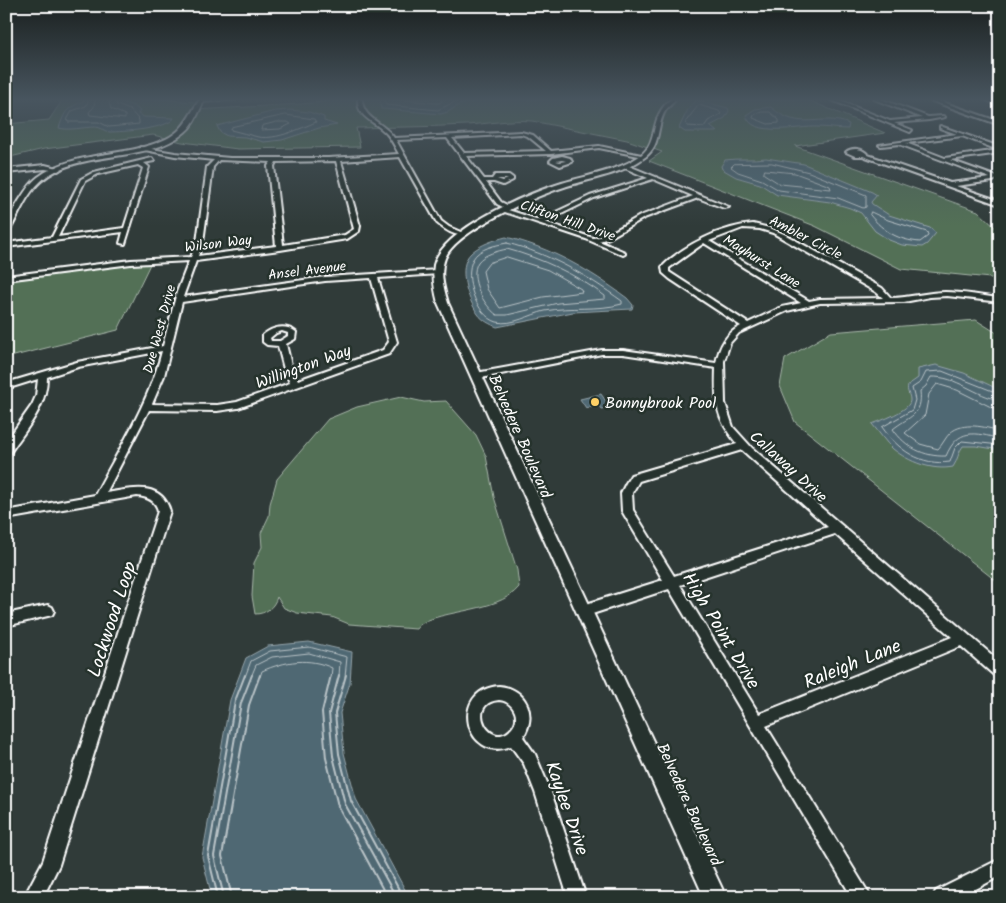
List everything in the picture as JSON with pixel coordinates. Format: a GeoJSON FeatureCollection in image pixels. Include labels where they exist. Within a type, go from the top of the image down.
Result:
{"type":"FeatureCollection","features":[{"type":"Feature","properties":{"kind":"street"},"geometry":{"type":"LineString","coordinates":[[6,230],[36,182],[43,176],[58,169],[164,141]]}},
{"type":"Feature","properties":{"kind":"street"},"geometry":{"type":"LineString","coordinates":[[394,141],[439,222],[446,228],[461,234]]}},
{"type":"Feature","properties":{"kind":"street"},"geometry":{"type":"LineString","coordinates":[[452,141],[499,203],[507,210]]}},
{"type":"Feature","properties":{"kind":"street"},"geometry":{"type":"LineString","coordinates":[[536,141],[558,158]]}},
{"type":"Feature","properties":{"kind":"street"},"geometry":{"type":"LineString","coordinates":[[462,155],[549,152],[598,146],[644,156],[650,151],[655,141]]}},
{"type":"Feature","properties":{"kind":"street"},"geometry":{"type":"LineString","coordinates":[[881,145],[908,141]]}},
{"type":"Feature","properties":{"kind":"street"},"geometry":{"type":"LineString","coordinates":[[978,141],[1000,150]]}},
{"type":"Feature","properties":{"kind":"street"},"geometry":{"type":"LineString","coordinates":[[900,142],[998,178]]}},
{"type":"Feature","properties":{"kind":"street"},"geometry":{"type":"LineString","coordinates":[[142,148],[218,159],[338,160],[402,155]]}},
{"type":"Feature","properties":{"kind":"street"},"geometry":{"type":"LineString","coordinates":[[945,159],[1000,150]]}},
{"type":"Feature","properties":{"kind":"street"},"geometry":{"type":"LineString","coordinates":[[864,155],[1000,203]]}},
{"type":"Feature","properties":{"kind":"street","name":"Belvedere Boulevard"},"geometry":{"type":"LineString","coordinates":[[644,156],[623,166],[544,192],[461,234],[441,254],[439,290],[476,376],[714,897]]}},
{"type":"Feature","properties":{"kind":"street","name":"Due West Drive"},"geometry":{"type":"LineString","coordinates":[[98,498],[146,407],[160,376],[179,300],[200,242],[209,169],[211,164],[218,159]]}},
{"type":"Feature","properties":{"kind":"street"},"geometry":{"type":"LineString","coordinates":[[54,239],[83,180],[96,173],[152,160]]}},
{"type":"Feature","properties":{"kind":"street"},"geometry":{"type":"LineString","coordinates":[[274,160],[270,166],[280,248]]}},
{"type":"Feature","properties":{"kind":"street","name":"Wilson Way"},"geometry":{"type":"LineString","coordinates":[[6,278],[131,262],[194,259],[338,240],[347,237],[356,230],[357,226],[338,160]]}},
{"type":"Feature","properties":{"kind":"street"},"geometry":{"type":"LineString","coordinates":[[123,243],[146,167],[140,163]]}},
{"type":"Feature","properties":{"kind":"street"},"geometry":{"type":"LineString","coordinates":[[6,171],[45,167],[58,169]]}},
{"type":"Feature","properties":{"kind":"street"},"geometry":{"type":"LineString","coordinates":[[629,168],[726,207]]}},
{"type":"Feature","properties":{"kind":"street"},"geometry":{"type":"LineString","coordinates":[[540,222],[592,197],[652,178]]}},
{"type":"Feature","properties":{"kind":"street"},"geometry":{"type":"LineString","coordinates":[[949,186],[998,178]]}},
{"type":"Feature","properties":{"kind":"street"},"geometry":{"type":"LineString","coordinates":[[482,181],[494,180]]}},
{"type":"Feature","properties":{"kind":"street"},"geometry":{"type":"LineString","coordinates":[[593,240],[607,237],[642,217],[698,196]]}},
{"type":"Feature","properties":{"kind":"street","name":"Clifton Hill Drive"},"geometry":{"type":"LineString","coordinates":[[507,210],[593,240],[622,253]]}},
{"type":"Feature","properties":{"kind":"street","name":"Ambler Circle"},"geometry":{"type":"LineString","coordinates":[[747,326],[666,273],[665,267],[672,260],[705,241],[736,228],[754,226],[764,228],[878,290],[890,300]]}},
{"type":"Feature","properties":{"kind":"street"},"geometry":{"type":"LineString","coordinates":[[6,245],[127,230]]}},
{"type":"Feature","properties":{"kind":"street","name":"Mayhurst Lane"},"geometry":{"type":"LineString","coordinates":[[705,241],[806,303]]}},
{"type":"Feature","properties":{"kind":"street","name":"Ansel Avenue"},"geometry":{"type":"LineString","coordinates":[[179,300],[303,282],[375,275],[439,272]]}},
{"type":"Feature","properties":{"kind":"street","name":"Willington Way"},"geometry":{"type":"LineString","coordinates":[[146,407],[227,407],[248,402],[294,384],[378,356],[391,347],[393,342],[374,280],[375,275]]}},
{"type":"Feature","properties":{"kind":"street","name":"Callaway Drive"},"geometry":{"type":"LineString","coordinates":[[1000,300],[946,294],[890,300],[831,300],[806,303],[784,309],[736,332],[726,343],[720,366],[720,403],[724,417],[729,428],[743,446],[1000,671]]}},
{"type":"Feature","properties":{"kind":"street"},"geometry":{"type":"LineString","coordinates":[[282,344],[294,384]]}},
{"type":"Feature","properties":{"kind":"street"},"geometry":{"type":"LineString","coordinates":[[6,386],[43,374],[104,359],[167,348]]}},
{"type":"Feature","properties":{"kind":"street"},"geometry":{"type":"LineString","coordinates":[[476,376],[602,352],[623,352],[720,366]]}},
{"type":"Feature","properties":{"kind":"street"},"geometry":{"type":"LineString","coordinates":[[6,450],[40,400],[44,386],[43,374]]}},
{"type":"Feature","properties":{"kind":"street","name":"High Point Drive"},"geometry":{"type":"LineString","coordinates":[[743,446],[645,473],[635,478],[628,486],[625,496],[628,512],[862,897]]}},
{"type":"Feature","properties":{"kind":"street","name":"Lockwood Loop"},"geometry":{"type":"LineString","coordinates":[[6,516],[127,493],[145,493],[154,496],[163,505],[163,519],[50,865],[33,897]]}},
{"type":"Feature","properties":{"kind":"street"},"geometry":{"type":"LineString","coordinates":[[584,611],[837,529]]}},
{"type":"Feature","properties":{"kind":"street"},"geometry":{"type":"LineString","coordinates":[[6,620],[48,611]]}},
{"type":"Feature","properties":{"kind":"street","name":"Raleigh Lane"},"geometry":{"type":"LineString","coordinates":[[756,723],[963,639]]}},
{"type":"Feature","properties":{"kind":"street","name":"Kaylee Drive"},"geometry":{"type":"LineString","coordinates":[[514,737],[530,758],[577,897]]}},
{"type":"Feature","properties":{"kind":"street"},"geometry":{"type":"LineString","coordinates":[[942,897],[1000,867]]}},
{"type":"Feature","properties":{"kind":"green space"},"geometry":{"type":"Polygon","coordinates":[[[6,141],[105,141],[44,149],[6,158],[6,141]]]}},
{"type":"Feature","properties":{"kind":"green space"},"geometry":{"type":"Polygon","coordinates":[[[178,141],[359,141],[360,147],[238,149],[178,141]]]}},
{"type":"Feature","properties":{"kind":"green space"},"geometry":{"type":"Polygon","coordinates":[[[630,141],[829,141],[795,146],[978,211],[1000,232],[1000,279],[901,269],[815,226],[649,161],[662,152],[630,141]]]}},
{"type":"Feature","properties":{"kind":"green space"},"geometry":{"type":"Polygon","coordinates":[[[151,262],[118,330],[6,358],[6,281],[151,262]]]}},
{"type":"Feature","properties":{"kind":"green space"},"geometry":{"type":"Polygon","coordinates":[[[976,320],[1000,335],[1000,584],[795,422],[780,386],[785,359],[831,332],[976,320]]]}},
{"type":"Feature","properties":{"kind":"green space"},"geometry":{"type":"Polygon","coordinates":[[[401,397],[424,402],[446,401],[476,435],[486,456],[494,497],[517,570],[519,587],[509,596],[495,603],[434,618],[416,629],[349,624],[332,617],[297,613],[284,608],[277,597],[269,609],[263,613],[255,614],[252,596],[254,563],[262,547],[261,533],[269,516],[270,504],[277,479],[328,419],[357,407],[401,397]]]}},
{"type":"Feature","properties":{"kind":"water"},"geometry":{"type":"Polygon","coordinates":[[[766,158],[804,164],[872,192],[877,195],[871,202],[872,204],[889,215],[930,228],[936,233],[922,247],[902,245],[889,240],[875,231],[861,213],[850,208],[830,202],[777,195],[760,184],[736,177],[722,169],[721,166],[725,160],[766,158]]]}},
{"type":"Feature","properties":{"kind":"water"},"geometry":{"type":"Polygon","coordinates":[[[506,237],[539,247],[584,269],[627,298],[633,305],[632,309],[573,312],[497,327],[487,322],[482,319],[474,308],[467,292],[464,266],[471,253],[479,247],[506,237]]]}},
{"type":"Feature","properties":{"kind":"water"},"geometry":{"type":"Polygon","coordinates":[[[936,365],[964,373],[1000,390],[1000,450],[963,446],[953,467],[937,468],[906,458],[893,449],[872,424],[906,408],[910,400],[907,389],[908,385],[918,378],[918,369],[936,365]]]}},
{"type":"Feature","properties":{"kind":"water","name":"Bonnybrook Pool"},"geometry":{"type":"Polygon","coordinates":[[[601,394],[610,407],[601,409],[598,405],[586,408],[580,399],[601,394]]]}},
{"type":"Feature","properties":{"kind":"water"},"geometry":{"type":"Polygon","coordinates":[[[309,642],[352,652],[350,683],[340,713],[344,753],[356,799],[409,897],[215,897],[211,893],[202,857],[230,700],[246,658],[268,646],[309,642]]]}},
{"type":"Feature","properties":{"kind":"place","name":"Bonnybrook Pool"},"geometry":{"type":"Point","coordinates":[595,402]}}]}
